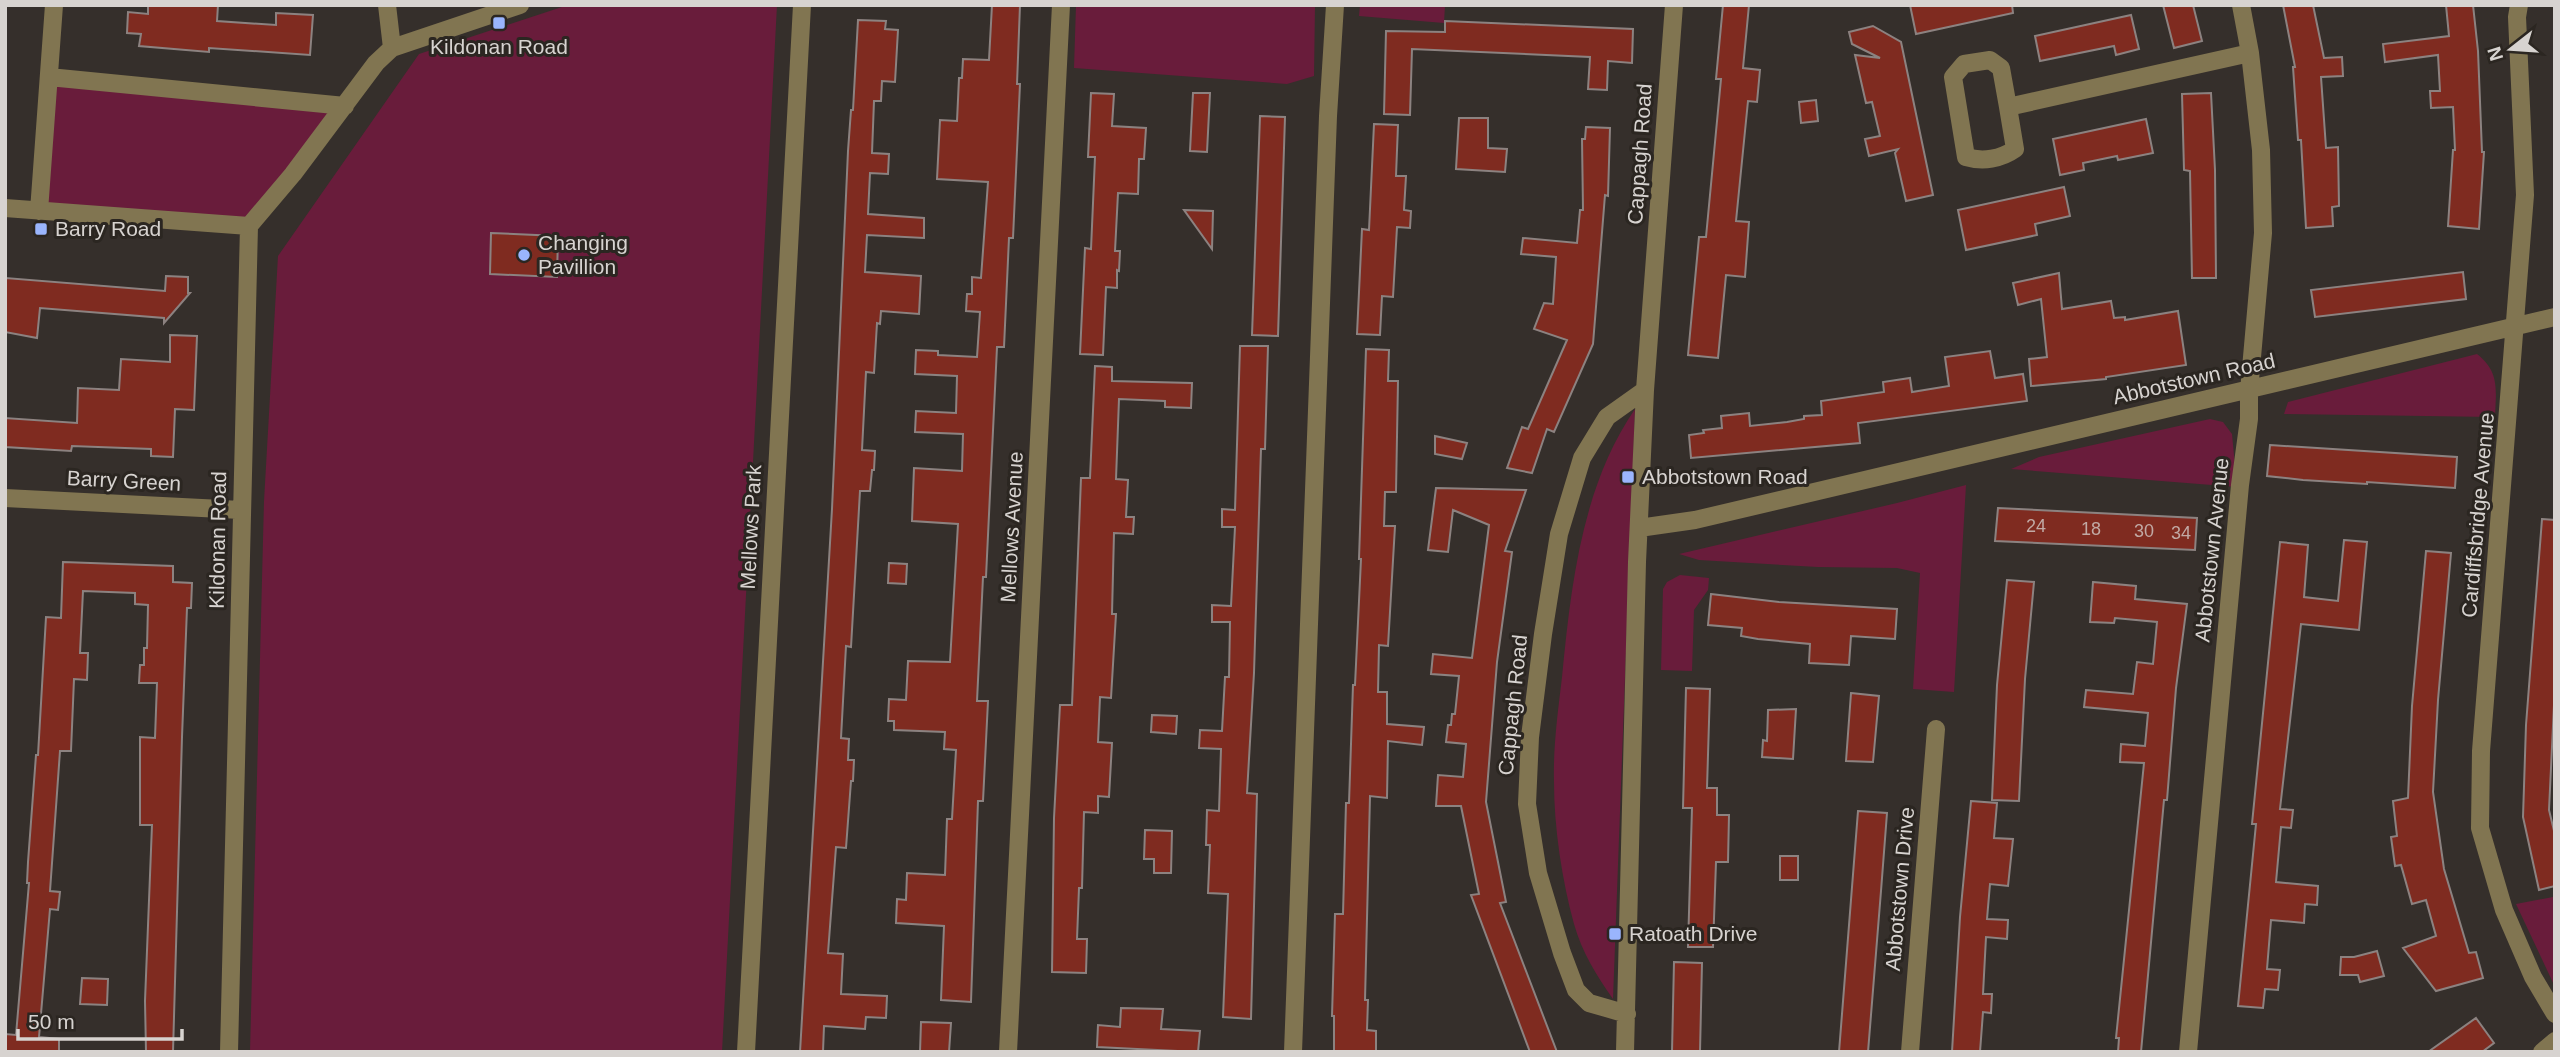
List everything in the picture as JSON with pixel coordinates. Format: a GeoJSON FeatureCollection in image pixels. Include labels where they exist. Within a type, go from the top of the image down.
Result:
{"type":"FeatureCollection","features":[{"type":"Feature","properties":{"kind":"street"},"geometry":{"type":"LineString","coordinates":[[39,211],[54,5]]}},
{"type":"Feature","properties":{"kind":"street"},"geometry":{"type":"LineString","coordinates":[[387,5],[392,48]]}},
{"type":"Feature","properties":{"kind":"street"},"geometry":{"type":"LineString","coordinates":[[5,208],[249,226],[293,174],[376,63],[392,48],[520,5]]}},
{"type":"Feature","properties":{"kind":"street","name":"Mellows Park"},"geometry":{"type":"LineString","coordinates":[[746,1052],[802,5]]}},
{"type":"Feature","properties":{"kind":"street","name":"Mellows Avenue"},"geometry":{"type":"LineString","coordinates":[[1008,1052],[1061,5]]}},
{"type":"Feature","properties":{"kind":"street"},"geometry":{"type":"LineString","coordinates":[[1293,1052],[1328,116],[1335,5]]}},
{"type":"Feature","properties":{"kind":"street","name":"Cappagh Road"},"geometry":{"type":"LineString","coordinates":[[1625,1052],[1645,390],[1674,5]]}},
{"type":"Feature","properties":{"kind":"street","name":"Abbotstown Avenue"},"geometry":{"type":"LineString","coordinates":[[2188,1052],[2240,485],[2249,419],[2249,391],[2263,233],[2261,150],[2250,53],[2241,5]]}},
{"type":"Feature","properties":{"kind":"street","name":"Cardiffsbridge Avenue"},"geometry":{"type":"LineString","coordinates":[[2519,5],[2517,17],[2525,195],[2481,751],[2480,828],[2504,910],[2533,977],[2555,1014]]}},
{"type":"Feature","properties":{"kind":"street"},"geometry":{"type":"LineString","coordinates":[[2008,107],[2250,53]]}},
{"type":"Feature","properties":{"kind":"street"},"geometry":{"type":"LineString","coordinates":[[1990,60],[2001,68],[2008,107],[2015,149],[2005,156],[1978,160],[1966,157],[1953,76],[1964,64],[1990,60]]}},
{"type":"Feature","properties":{"kind":"street"},"geometry":{"type":"LineString","coordinates":[[49,77],[345,106]]}},
{"type":"Feature","properties":{"kind":"street","name":"Kildonan Road"},"geometry":{"type":"LineString","coordinates":[[229,1052],[249,226]]}},
{"type":"Feature","properties":{"kind":"street","name":"Abbotstown Road"},"geometry":{"type":"LineString","coordinates":[[1639,528],[1695,520],[2555,317]]}},
{"type":"Feature","properties":{"kind":"street","name":"Cappagh Road"},"geometry":{"type":"LineString","coordinates":[[1627,1014],[1589,1003],[1576,990],[1538,873],[1527,804],[1530,737],[1559,534],[1582,458],[1607,417],[1645,390]]}},
{"type":"Feature","properties":{"kind":"street","name":"Barry Green"},"geometry":{"type":"LineString","coordinates":[[5,498],[241,510]]}},
{"type":"Feature","properties":{"kind":"street","name":"Abbotstown Drive"},"geometry":{"type":"LineString","coordinates":[[1910,1052],[1936,729]]}},
{"type":"Feature","properties":{"kind":"street"},"geometry":{"type":"LineString","coordinates":[[2542,1052],[2555,1041]]}},
{"type":"Feature","properties":{"kind":"shaded area"},"geometry":{"type":"Polygon","coordinates":[[[568,5],[777,5],[722,1052],[250,1052],[264,501],[278,256],[419,54],[568,5]]]}},
{"type":"Feature","properties":{"kind":"shaded area"},"geometry":{"type":"Polygon","coordinates":[[[1076,5],[1315,5],[1314,76],[1287,84],[1074,68],[1076,5]]]}},
{"type":"Feature","properties":{"kind":"shaded area"},"geometry":{"type":"Polygon","coordinates":[[[1360,5],[1445,5],[1444,23],[1359,16],[1360,5]]]}},
{"type":"Feature","properties":{"kind":"shaded area"},"geometry":{"type":"Polygon","coordinates":[[[49,77],[343,106],[249,225],[39,212],[49,77]]]}},
{"type":"Feature","properties":{"kind":"shaded area"},"geometry":{"type":"Polygon","coordinates":[[[2477,354],[2490,368],[2495,382],[2495,417],[2284,414],[2288,402],[2477,354]]]}},
{"type":"Feature","properties":{"kind":"shaded area"},"geometry":{"type":"Polygon","coordinates":[[[1635,409],[1613,999],[1585,954],[1570,907],[1557,836],[1554,756],[1570,607],[1582,537],[1602,470],[1635,409]]]}},
{"type":"Feature","properties":{"kind":"shaded area"},"geometry":{"type":"Polygon","coordinates":[[[2210,419],[2223,422],[2232,434],[2237,487],[2011,469],[2039,457],[2210,419]]]}},
{"type":"Feature","properties":{"kind":"shaded area"},"geometry":{"type":"Polygon","coordinates":[[[1966,485],[1954,692],[1913,689],[1920,573],[1897,568],[1818,567],[1699,560],[1679,554],[1897,503],[1966,485]]]}},
{"type":"Feature","properties":{"kind":"shaded area"},"geometry":{"type":"Polygon","coordinates":[[[1680,575],[1709,578],[1708,590],[1694,610],[1692,671],[1661,670],[1663,589],[1667,582],[1680,575]]]}},
{"type":"Feature","properties":{"kind":"shaded area"},"geometry":{"type":"Polygon","coordinates":[[[2555,898],[2555,987],[2516,904],[2555,898]]]}},
{"type":"Feature","properties":{"kind":"building"},"geometry":{"type":"Polygon","coordinates":[[[148,5],[218,5],[217,21],[276,25],[276,13],[313,15],[310,55],[209,48],[209,52],[139,46],[141,34],[127,33],[128,12],[148,14],[148,5]]]}},
{"type":"Feature","properties":{"kind":"building"},"geometry":{"type":"Polygon","coordinates":[[[992,5],[1020,5],[1017,84],[1020,84],[1013,238],[1009,238],[1004,347],[997,347],[986,577],[983,577],[977,701],[988,701],[983,801],[978,801],[971,1002],[941,1000],[944,926],[896,923],[897,899],[906,900],[907,873],[945,875],[947,819],[952,819],[956,750],[944,749],[945,732],[894,730],[894,721],[888,721],[889,699],[906,700],[908,661],[950,662],[958,524],[912,521],[914,468],[962,471],[963,434],[915,432],[916,411],[956,413],[957,376],[915,374],[916,350],[938,351],[938,355],[977,357],[980,312],[966,311],[967,294],[972,294],[972,277],[981,278],[988,182],[937,179],[940,120],[957,121],[959,78],[962,78],[963,59],[989,60],[992,5]]]}},
{"type":"Feature","properties":{"kind":"building"},"geometry":{"type":"Polygon","coordinates":[[[1723,5],[1749,5],[1743,68],[1760,70],[1757,102],[1748,101],[1736,221],[1749,222],[1745,277],[1726,275],[1718,358],[1688,355],[1699,237],[1706,237],[1721,79],[1716,79],[1723,5]]]}},
{"type":"Feature","properties":{"kind":"building"},"geometry":{"type":"Polygon","coordinates":[[[1910,5],[2012,5],[2013,13],[1916,34],[1910,5]]]}},
{"type":"Feature","properties":{"kind":"building"},"geometry":{"type":"Polygon","coordinates":[[[2163,5],[2193,5],[2202,41],[2174,48],[2163,5]]]}},
{"type":"Feature","properties":{"kind":"building"},"geometry":{"type":"Polygon","coordinates":[[[2283,5],[2313,5],[2324,58],[2342,57],[2343,76],[2321,77],[2326,148],[2338,147],[2339,206],[2332,207],[2333,226],[2306,228],[2295,67],[2283,5]]]}},
{"type":"Feature","properties":{"kind":"building"},"geometry":{"type":"Polygon","coordinates":[[[2446,5],[2473,5],[2484,152],[2479,229],[2448,226],[2455,150],[2453,107],[2431,108],[2430,91],[2440,91],[2438,55],[2385,62],[2383,44],[2449,36],[2446,5]]]}},
{"type":"Feature","properties":{"kind":"building"},"geometry":{"type":"Polygon","coordinates":[[[2131,15],[2139,49],[2116,55],[2114,46],[2040,61],[2035,36],[2131,15]]]}},
{"type":"Feature","properties":{"kind":"building"},"geometry":{"type":"Polygon","coordinates":[[[858,20],[886,21],[885,29],[898,30],[895,82],[882,81],[881,101],[874,101],[872,153],[889,154],[888,174],[870,173],[868,214],[924,218],[924,238],[867,235],[865,272],[921,276],[919,314],[881,311],[880,324],[877,323],[874,373],[866,372],[862,450],[875,451],[874,470],[870,491],[860,491],[851,647],[846,646],[841,738],[849,739],[848,760],[854,760],[853,781],[846,848],[836,847],[828,953],[843,954],[841,994],[887,996],[886,1018],[866,1017],[865,1029],[824,1026],[823,1052],[800,1052],[832,509],[848,151],[858,20]]]}},
{"type":"Feature","properties":{"kind":"building"},"geometry":{"type":"Polygon","coordinates":[[[1445,21],[1633,29],[1632,63],[1608,61],[1607,90],[1588,89],[1590,57],[1412,49],[1410,115],[1384,114],[1386,31],[1445,32],[1445,21]]]}},
{"type":"Feature","properties":{"kind":"building"},"geometry":{"type":"Polygon","coordinates":[[[1873,26],[1901,42],[1933,195],[1906,201],[1895,153],[1898,149],[1869,156],[1865,139],[1880,136],[1872,102],[1866,103],[1855,55],[1880,58],[1852,44],[1849,32],[1873,26]]]}},
{"type":"Feature","properties":{"kind":"building"},"geometry":{"type":"Polygon","coordinates":[[[1091,93],[1114,94],[1112,126],[1146,128],[1144,159],[1139,159],[1138,194],[1118,193],[1115,251],[1120,251],[1119,271],[1117,270],[1117,288],[1106,287],[1103,355],[1080,354],[1085,248],[1091,249],[1095,157],[1088,157],[1091,93]]]}},
{"type":"Feature","properties":{"kind":"building"},"geometry":{"type":"Polygon","coordinates":[[[1193,93],[1210,93],[1207,152],[1190,151],[1193,93]]]}},
{"type":"Feature","properties":{"kind":"building"},"geometry":{"type":"Polygon","coordinates":[[[2211,93],[2216,278],[2192,278],[2190,171],[2184,170],[2182,94],[2211,93]]]}},
{"type":"Feature","properties":{"kind":"building"},"geometry":{"type":"Polygon","coordinates":[[[1816,100],[1818,121],[1801,123],[1799,102],[1816,100]]]}},
{"type":"Feature","properties":{"kind":"building"},"geometry":{"type":"Polygon","coordinates":[[[1260,116],[1285,117],[1278,336],[1252,335],[1260,116]]]}},
{"type":"Feature","properties":{"kind":"building"},"geometry":{"type":"Polygon","coordinates":[[[1459,118],[1488,118],[1488,148],[1507,149],[1505,172],[1456,169],[1459,118]]]}},
{"type":"Feature","properties":{"kind":"building"},"geometry":{"type":"Polygon","coordinates":[[[2146,119],[2153,153],[2118,160],[2117,156],[2083,163],[2084,170],[2060,175],[2053,139],[2146,119]]]}},
{"type":"Feature","properties":{"kind":"building"},"geometry":{"type":"Polygon","coordinates":[[[1374,124],[1398,125],[1396,176],[1406,176],[1404,210],[1411,211],[1410,228],[1397,227],[1393,297],[1382,296],[1380,335],[1357,334],[1362,229],[1369,230],[1374,124]]]}},
{"type":"Feature","properties":{"kind":"building"},"geometry":{"type":"Polygon","coordinates":[[[1586,127],[1610,128],[1608,196],[1605,195],[1593,344],[1554,432],[1547,429],[1532,473],[1507,468],[1522,427],[1528,429],[1567,340],[1534,329],[1544,303],[1553,304],[1556,257],[1521,254],[1523,238],[1577,243],[1580,210],[1583,210],[1582,139],[1585,139],[1586,127]]]}},
{"type":"Feature","properties":{"kind":"building"},"geometry":{"type":"Polygon","coordinates":[[[2064,187],[2070,216],[2035,224],[2037,235],[1966,250],[1958,210],[2064,187]]]}},
{"type":"Feature","properties":{"kind":"building"},"geometry":{"type":"Polygon","coordinates":[[[1184,210],[1213,211],[1212,249],[1184,210]]]}},
{"type":"Feature","properties":{"kind":"building","name":"Changing Pavillion"},"geometry":{"type":"Polygon","coordinates":[[[491,233],[558,236],[557,277],[490,274],[491,233]]]}},
{"type":"Feature","properties":{"kind":"building"},"geometry":{"type":"Polygon","coordinates":[[[2463,272],[2466,299],[2315,317],[2311,290],[2463,272]]]}},
{"type":"Feature","properties":{"kind":"building"},"geometry":{"type":"Polygon","coordinates":[[[2059,273],[2062,309],[2111,301],[2114,318],[2125,317],[2125,320],[2178,311],[2186,365],[2106,379],[2031,386],[2029,359],[2047,357],[2041,299],[2018,305],[2013,283],[2059,273]]]}},
{"type":"Feature","properties":{"kind":"building"},"geometry":{"type":"Polygon","coordinates":[[[166,276],[188,277],[190,293],[164,323],[164,318],[40,308],[37,338],[5,332],[6,278],[165,291],[166,276]]]}},
{"type":"Feature","properties":{"kind":"building"},"geometry":{"type":"Polygon","coordinates":[[[170,335],[197,336],[194,410],[175,409],[173,457],[151,456],[151,449],[72,446],[71,451],[5,447],[5,418],[77,423],[78,388],[119,390],[121,359],[170,362],[170,335]]]}},
{"type":"Feature","properties":{"kind":"building"},"geometry":{"type":"Polygon","coordinates":[[[1240,346],[1268,346],[1265,449],[1261,449],[1254,673],[1247,793],[1257,794],[1251,1019],[1223,1017],[1228,894],[1208,893],[1210,845],[1206,845],[1207,810],[1219,811],[1221,749],[1199,748],[1200,730],[1222,731],[1225,677],[1229,677],[1230,622],[1212,622],[1212,605],[1231,606],[1235,527],[1222,527],[1222,509],[1235,510],[1240,346]]]}},
{"type":"Feature","properties":{"kind":"building"},"geometry":{"type":"Polygon","coordinates":[[[1366,349],[1389,350],[1388,381],[1398,381],[1396,492],[1385,492],[1384,526],[1395,526],[1388,646],[1379,645],[1378,692],[1387,692],[1387,724],[1424,727],[1422,745],[1388,741],[1387,798],[1370,796],[1365,1000],[1368,1000],[1367,1030],[1376,1031],[1376,1052],[1334,1052],[1332,1016],[1335,914],[1343,914],[1346,803],[1349,803],[1361,559],[1366,349]]]}},
{"type":"Feature","properties":{"kind":"building"},"geometry":{"type":"Polygon","coordinates":[[[1990,351],[1995,378],[2023,374],[2027,401],[1858,423],[1860,443],[1691,458],[1689,435],[1722,428],[1721,416],[1749,413],[1750,426],[1787,422],[1804,419],[1804,416],[1822,415],[1821,401],[1884,392],[1883,382],[1910,378],[1912,392],[1949,386],[1945,357],[1990,351]]]}},
{"type":"Feature","properties":{"kind":"building"},"geometry":{"type":"Polygon","coordinates":[[[1095,366],[1112,367],[1112,381],[1192,383],[1191,408],[1165,407],[1165,401],[1119,399],[1116,479],[1128,480],[1126,517],[1134,517],[1133,534],[1114,533],[1112,614],[1116,614],[1111,698],[1100,697],[1098,742],[1112,743],[1109,797],[1098,796],[1098,813],[1084,812],[1082,888],[1079,888],[1077,939],[1087,939],[1086,973],[1052,972],[1054,818],[1060,705],[1072,705],[1081,478],[1090,478],[1095,366]]]}},
{"type":"Feature","properties":{"kind":"building"},"geometry":{"type":"Polygon","coordinates":[[[1435,436],[1467,443],[1462,459],[1435,454],[1435,436]]]}},
{"type":"Feature","properties":{"kind":"building"},"geometry":{"type":"Polygon","coordinates":[[[2270,445],[2457,457],[2455,488],[2267,476],[2270,445]]]}},
{"type":"Feature","properties":{"kind":"building"},"geometry":{"type":"Polygon","coordinates":[[[1436,488],[1526,490],[1505,551],[1512,552],[1497,662],[1486,802],[1506,902],[1500,903],[1557,1052],[1530,1052],[1471,895],[1479,894],[1461,806],[1436,806],[1438,775],[1463,777],[1466,744],[1446,742],[1448,725],[1451,725],[1452,714],[1455,714],[1459,676],[1431,674],[1433,654],[1472,658],[1489,525],[1453,510],[1448,552],[1428,550],[1436,488]]]}},
{"type":"Feature","properties":{"kind":"building"},"geometry":{"type":"Polygon","coordinates":[[[1998,508],[2197,518],[2195,550],[1995,541],[1998,508]]]}},
{"type":"Feature","properties":{"kind":"building"},"geometry":{"type":"Polygon","coordinates":[[[2542,519],[2555,520],[2555,684],[2549,810],[2555,835],[2555,886],[2539,890],[2523,817],[2526,725],[2542,519]]]}},
{"type":"Feature","properties":{"kind":"building"},"geometry":{"type":"Polygon","coordinates":[[[2344,540],[2367,542],[2359,630],[2301,624],[2280,809],[2293,810],[2291,828],[2281,827],[2276,882],[2318,886],[2317,905],[2305,904],[2304,923],[2271,920],[2267,969],[2280,970],[2278,990],[2265,989],[2263,1008],[2238,1006],[2256,824],[2252,824],[2280,542],[2308,545],[2304,597],[2338,601],[2344,540]]]}},
{"type":"Feature","properties":{"kind":"building"},"geometry":{"type":"Polygon","coordinates":[[[2426,551],[2451,553],[2433,792],[2444,869],[2469,953],[2476,952],[2483,978],[2436,991],[2403,948],[2436,936],[2426,900],[2412,904],[2401,865],[2395,866],[2391,837],[2397,836],[2393,801],[2408,798],[2412,706],[2426,551]]]}},
{"type":"Feature","properties":{"kind":"building"},"geometry":{"type":"Polygon","coordinates":[[[63,562],[173,566],[173,582],[192,583],[191,608],[187,608],[173,1052],[146,1052],[145,1001],[152,825],[140,825],[140,737],[155,738],[157,683],[139,683],[140,665],[144,665],[144,648],[147,648],[148,605],[135,604],[135,593],[83,591],[80,653],[88,653],[87,680],[74,679],[71,751],[60,751],[50,891],[60,892],[58,910],[50,909],[39,1037],[59,1039],[59,1052],[5,1052],[5,1034],[16,1035],[46,617],[61,618],[63,562]]]}},
{"type":"Feature","properties":{"kind":"building"},"geometry":{"type":"Polygon","coordinates":[[[889,563],[907,564],[906,584],[888,583],[889,563]]]}},
{"type":"Feature","properties":{"kind":"building"},"geometry":{"type":"Polygon","coordinates":[[[2007,580],[2034,582],[2025,679],[2019,801],[1992,800],[1997,685],[2007,580]]]}},
{"type":"Feature","properties":{"kind":"building"},"geometry":{"type":"Polygon","coordinates":[[[2093,582],[2136,586],[2135,599],[2187,604],[2176,688],[2167,800],[2164,800],[2141,1052],[2118,1052],[2119,1038],[2116,1038],[2144,763],[2120,762],[2121,744],[2145,746],[2148,713],[2084,707],[2086,690],[2133,694],[2137,662],[2153,664],[2157,622],[2115,618],[2114,623],[2090,622],[2093,582]]]}},
{"type":"Feature","properties":{"kind":"building"},"geometry":{"type":"Polygon","coordinates":[[[1711,594],[1779,602],[1897,609],[1895,639],[1851,636],[1849,665],[1809,663],[1810,644],[1741,636],[1742,628],[1708,625],[1711,594]]]}},
{"type":"Feature","properties":{"kind":"building"},"geometry":{"type":"Polygon","coordinates":[[[1686,688],[1710,689],[1707,788],[1717,788],[1717,815],[1729,815],[1728,862],[1716,862],[1713,947],[1688,947],[1692,808],[1683,808],[1686,688]]]}},
{"type":"Feature","properties":{"kind":"building"},"geometry":{"type":"Polygon","coordinates":[[[1851,693],[1879,696],[1873,762],[1846,761],[1851,693]]]}},
{"type":"Feature","properties":{"kind":"building"},"geometry":{"type":"Polygon","coordinates":[[[1796,709],[1793,759],[1762,757],[1763,740],[1767,741],[1768,710],[1796,709]]]}},
{"type":"Feature","properties":{"kind":"building"},"geometry":{"type":"Polygon","coordinates":[[[1152,715],[1177,716],[1176,734],[1151,732],[1152,715]]]}},
{"type":"Feature","properties":{"kind":"building"},"geometry":{"type":"Polygon","coordinates":[[[1971,801],[1997,803],[1994,838],[2013,839],[2008,886],[1990,884],[1987,919],[2008,920],[2007,939],[1986,937],[1983,994],[1992,994],[1991,1013],[1983,1012],[1980,1052],[1952,1052],[1960,917],[1971,801]]]}},
{"type":"Feature","properties":{"kind":"building"},"geometry":{"type":"Polygon","coordinates":[[[1858,811],[1887,813],[1881,891],[1868,1052],[1839,1052],[1858,811]]]}},
{"type":"Feature","properties":{"kind":"building"},"geometry":{"type":"Polygon","coordinates":[[[1145,830],[1172,831],[1171,873],[1154,873],[1154,859],[1144,859],[1145,830]]]}},
{"type":"Feature","properties":{"kind":"building"},"geometry":{"type":"Polygon","coordinates":[[[1780,856],[1798,856],[1798,880],[1780,880],[1780,856]]]}},
{"type":"Feature","properties":{"kind":"building"},"geometry":{"type":"Polygon","coordinates":[[[2377,951],[2384,976],[2360,982],[2358,975],[2340,975],[2341,957],[2354,957],[2377,951]]]}},
{"type":"Feature","properties":{"kind":"building"},"geometry":{"type":"Polygon","coordinates":[[[1674,962],[1702,963],[1700,1052],[1672,1052],[1674,962]]]}},
{"type":"Feature","properties":{"kind":"building"},"geometry":{"type":"Polygon","coordinates":[[[82,978],[108,979],[107,1005],[80,1004],[82,978]]]}},
{"type":"Feature","properties":{"kind":"building"},"geometry":{"type":"Polygon","coordinates":[[[1121,1008],[1163,1009],[1161,1029],[1200,1031],[1198,1052],[1097,1047],[1098,1025],[1120,1027],[1121,1008]]]}},
{"type":"Feature","properties":{"kind":"building"},"geometry":{"type":"Polygon","coordinates":[[[2476,1018],[2494,1043],[2482,1052],[2428,1052],[2476,1018]]]}},
{"type":"Feature","properties":{"kind":"building"},"geometry":{"type":"Polygon","coordinates":[[[921,1022],[951,1023],[949,1052],[920,1052],[921,1022]]]}},
{"type":"Feature","properties":{"kind":"place","name":"Kildonan Road"},"geometry":{"type":"Point","coordinates":[499,23]}},
{"type":"Feature","properties":{"kind":"place","name":"Barry Road"},"geometry":{"type":"Point","coordinates":[41,229]}},
{"type":"Feature","properties":{"kind":"place","name":"Changing Pavillion"},"geometry":{"type":"Point","coordinates":[524,255]}},
{"type":"Feature","properties":{"kind":"place","name":"Abbotstown Road"},"geometry":{"type":"Point","coordinates":[1628,477]}},
{"type":"Feature","properties":{"kind":"place","name":"Ratoath Drive"},"geometry":{"type":"Point","coordinates":[1615,934]}}]}
